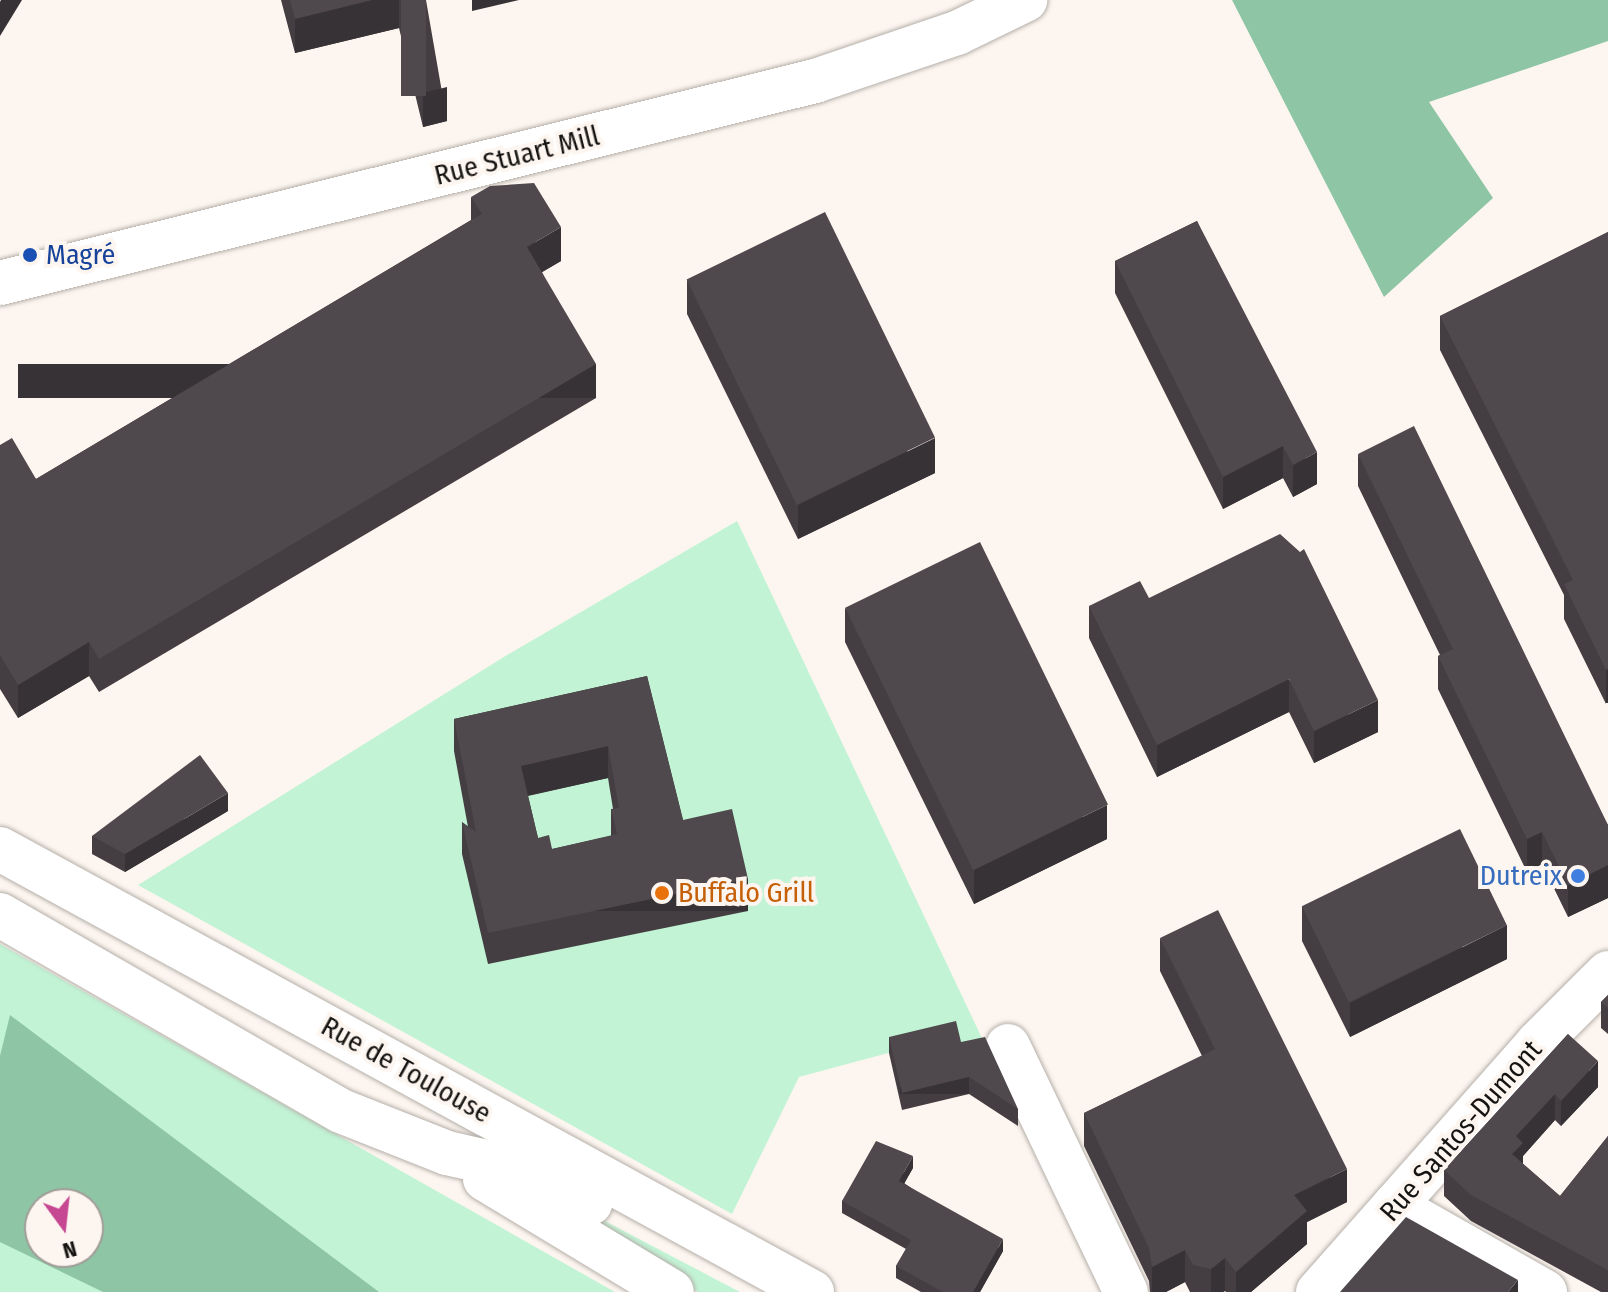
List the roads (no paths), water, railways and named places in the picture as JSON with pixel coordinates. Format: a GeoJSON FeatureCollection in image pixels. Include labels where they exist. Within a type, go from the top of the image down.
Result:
{"type":"FeatureCollection","features":[{"type":"Feature","properties":{"kind":"main road","name":"Rue Stuart Mill"},"geometry":{"type":"LineString","coordinates":[[0,283],[815,81],[957,33],[1025,0]]}},
{"type":"Feature","properties":{"kind":"main road","name":"Rue de Toulouse"},"geometry":{"type":"LineString","coordinates":[[0,849],[812,1292]]}},
{"type":"Feature","properties":{"kind":"main road","name":"Rue de Toulouse"},"geometry":{"type":"LineString","coordinates":[[0,915],[341,1111],[447,1153],[527,1171],[758,1292]]}},
{"type":"Feature","properties":{"kind":"main road","name":"Rue Santos-Dumont"},"geometry":{"type":"LineString","coordinates":[[1318,1292],[1538,1043],[1608,973]]}},
{"type":"Feature","properties":{"kind":"main road"},"geometry":{"type":"LineString","coordinates":[[1008,1046],[1126,1292]]}},
{"type":"Feature","properties":{"kind":"main road"},"geometry":{"type":"LineString","coordinates":[[447,1153],[672,1292]]}},
{"type":"Feature","properties":{"kind":"main road"},"geometry":{"type":"LineString","coordinates":[[1394,1206],[1545,1292]]}},
{"type":"Feature","properties":{"kind":"place","name":"Magré"},"geometry":{"type":"Point","coordinates":[30,255]}},
{"type":"Feature","properties":{"kind":"place","name":"Dutreix"},"geometry":{"type":"Point","coordinates":[1578,876]}},
{"type":"Feature","properties":{"kind":"place","name":"Buffalo Grill"},"geometry":{"type":"Point","coordinates":[662,893]}}]}
